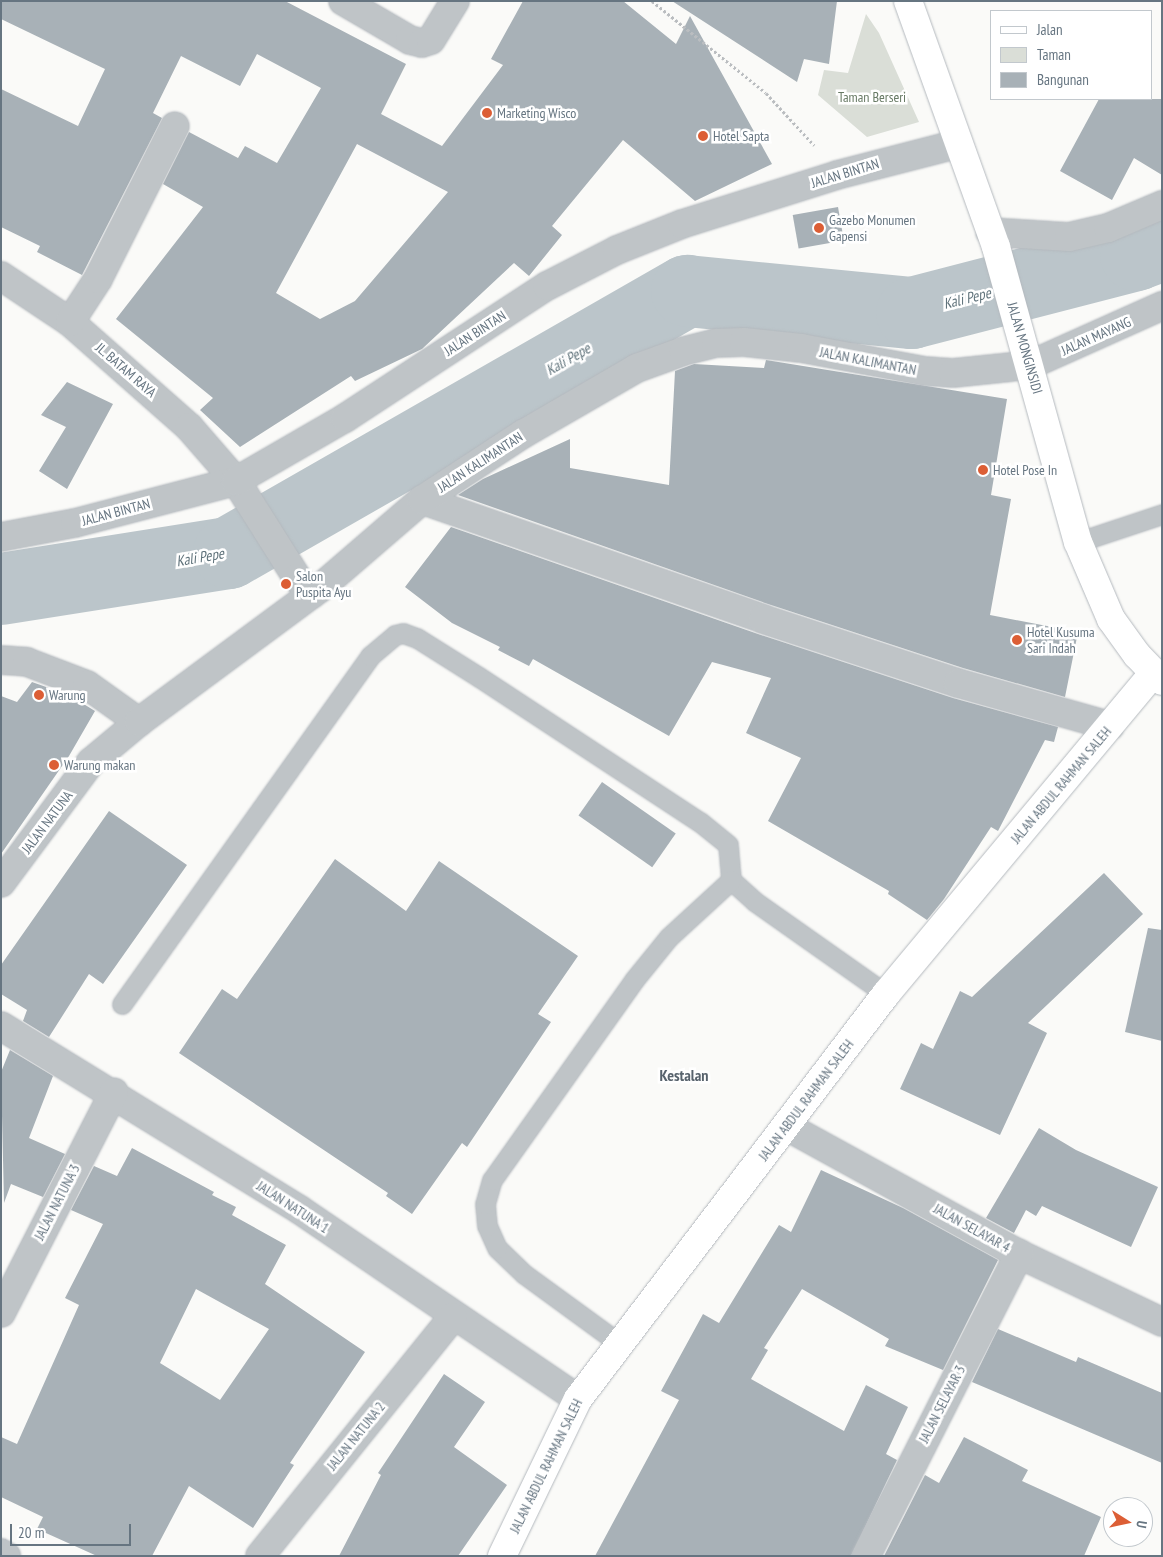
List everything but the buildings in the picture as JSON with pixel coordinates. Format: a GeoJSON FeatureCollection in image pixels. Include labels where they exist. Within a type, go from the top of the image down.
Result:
{"type":"FeatureCollection","features":[{"type":"Feature","properties":{"kind":"street"},"geometry":{"type":"LineString","coordinates":[[343,1],[410,40],[422,43],[431,40],[456,1]]}},
{"type":"Feature","properties":{"kind":"street","name":"JALAN MONGINSIDI"},"geometry":{"type":"LineString","coordinates":[[908,1],[993,239],[1027,354],[1078,542],[1111,619],[1157,677]]}},
{"type":"Feature","properties":{"kind":"street"},"geometry":{"type":"LineString","coordinates":[[70,322],[98,279],[175,126]]}},
{"type":"Feature","properties":{"kind":"street","name":"JALAN BINTAN"},"geometry":{"type":"LineString","coordinates":[[1,537],[75,523],[236,481],[346,418],[547,286],[617,250],[682,224],[836,175],[958,144]]}},
{"type":"Feature","properties":{"kind":"street"},"geometry":{"type":"LineString","coordinates":[[993,239],[1069,237],[1108,228],[1162,206]]}},
{"type":"Feature","properties":{"kind":"street","name":"JL. BATAM RAYA"},"geometry":{"type":"LineString","coordinates":[[1,276],[70,322],[161,400],[236,481],[304,586]]}},
{"type":"Feature","properties":{"kind":"street","name":"JALAN MAYANG"},"geometry":{"type":"LineString","coordinates":[[1027,354],[1162,306]]}},
{"type":"Feature","properties":{"kind":"street","name":"JALAN KALIMANTAN"},"geometry":{"type":"LineString","coordinates":[[139,722],[246,640],[304,586],[422,500],[523,434],[637,368],[708,345],[744,342],[800,348],[925,372],[953,373],[1027,354]]}},
{"type":"Feature","properties":{"kind":"street"},"geometry":{"type":"LineString","coordinates":[[422,500],[772,622],[958,683],[1110,726]]}},
{"type":"Feature","properties":{"kind":"street"},"geometry":{"type":"LineString","coordinates":[[1,660],[27,662],[87,685],[139,722]]}},
{"type":"Feature","properties":{"kind":"street","name":"JALAN ABDUL RAHMAN SALEH"},"geometry":{"type":"LineString","coordinates":[[502,1556],[578,1399],[886,994],[1110,726],[1157,677]]}},
{"type":"Feature","properties":{"kind":"street","name":"JALAN NATUNA"},"geometry":{"type":"LineString","coordinates":[[1,884],[91,762],[139,722]]}},
{"type":"Feature","properties":{"kind":"street","name":"JALAN NATUNA 1"},"geometry":{"type":"LineString","coordinates":[[1,1026],[114,1092],[300,1210],[453,1317],[578,1399]]}},
{"type":"Feature","properties":{"kind":"street","name":"JALAN NATUNA 3"},"geometry":{"type":"LineString","coordinates":[[1,1313],[114,1092]]}},
{"type":"Feature","properties":{"kind":"street","name":"JALAN SELAYAR 4"},"geometry":{"type":"LineString","coordinates":[[786,1126],[1019,1254],[1162,1322]]}},
{"type":"Feature","properties":{"kind":"street","name":"JALAN SELAYAR 3"},"geometry":{"type":"LineString","coordinates":[[866,1556],[1019,1254]]}},
{"type":"Feature","properties":{"kind":"street","name":"JALAN NATUNA 2"},"geometry":{"type":"LineString","coordinates":[[260,1556],[453,1317]]}},
{"type":"Feature","properties":{"kind":"street"},"geometry":{"type":"LineString","coordinates":[[1,1553],[6,1556]]}},
{"type":"Feature","properties":{"kind":"lane"},"geometry":{"type":"LineString","coordinates":[[1078,542],[1162,514]]}},
{"type":"Feature","properties":{"kind":"lane"},"geometry":{"type":"LineString","coordinates":[[122,1004],[370,656],[395,635],[403,633],[418,638],[700,822],[728,845],[731,880],[754,901],[886,994]]}},
{"type":"Feature","properties":{"kind":"lane"},"geometry":{"type":"LineString","coordinates":[[620,1344],[524,1274],[497,1248],[487,1226],[485,1204],[492,1180],[634,980],[669,938],[731,880]]}},
{"type":"Feature","properties":{"kind":"path"},"geometry":{"type":"LineString","coordinates":[[652,1],[766,93],[800,128],[836,175]]}},
{"type":"Feature","properties":{"kind":"green space","name":"Taman Berseri"},"geometry":{"type":"Polygon","coordinates":[[[866,14],[879,33],[919,122],[867,137],[818,95],[824,70],[848,73],[866,14]]]}},
{"type":"Feature","properties":{"kind":"waterway","name":"Kali Pepe"},"geometry":{"type":"LineString","coordinates":[[1,589],[229,553],[687,291],[912,313],[1136,255],[1162,245]]}},
{"type":"Feature","properties":{"kind":"place","name":"Marketing Wisco"},"geometry":{"type":"Point","coordinates":[487,113]}},
{"type":"Feature","properties":{"kind":"place","name":"Hotel Sapta"},"geometry":{"type":"Point","coordinates":[703,136]}},
{"type":"Feature","properties":{"kind":"place","name":"Gazebo Monumen Gapensi"},"geometry":{"type":"Point","coordinates":[819,228]}},
{"type":"Feature","properties":{"kind":"place","name":"Hotel Pose In"},"geometry":{"type":"Point","coordinates":[983,470]}},
{"type":"Feature","properties":{"kind":"place","name":"Salon Puspita Ayu"},"geometry":{"type":"Point","coordinates":[286,584]}},
{"type":"Feature","properties":{"kind":"place","name":"Hotel Kusuma Sari Indah"},"geometry":{"type":"Point","coordinates":[1017,640]}},
{"type":"Feature","properties":{"kind":"place","name":"Warung"},"geometry":{"type":"Point","coordinates":[39,695]}},
{"type":"Feature","properties":{"kind":"place","name":"Warung makan"},"geometry":{"type":"Point","coordinates":[54,765]}},
{"type":"Feature","properties":{"kind":"district","name":"Kestalan"},"geometry":{"type":"Point","coordinates":[684,1075]}}]}
